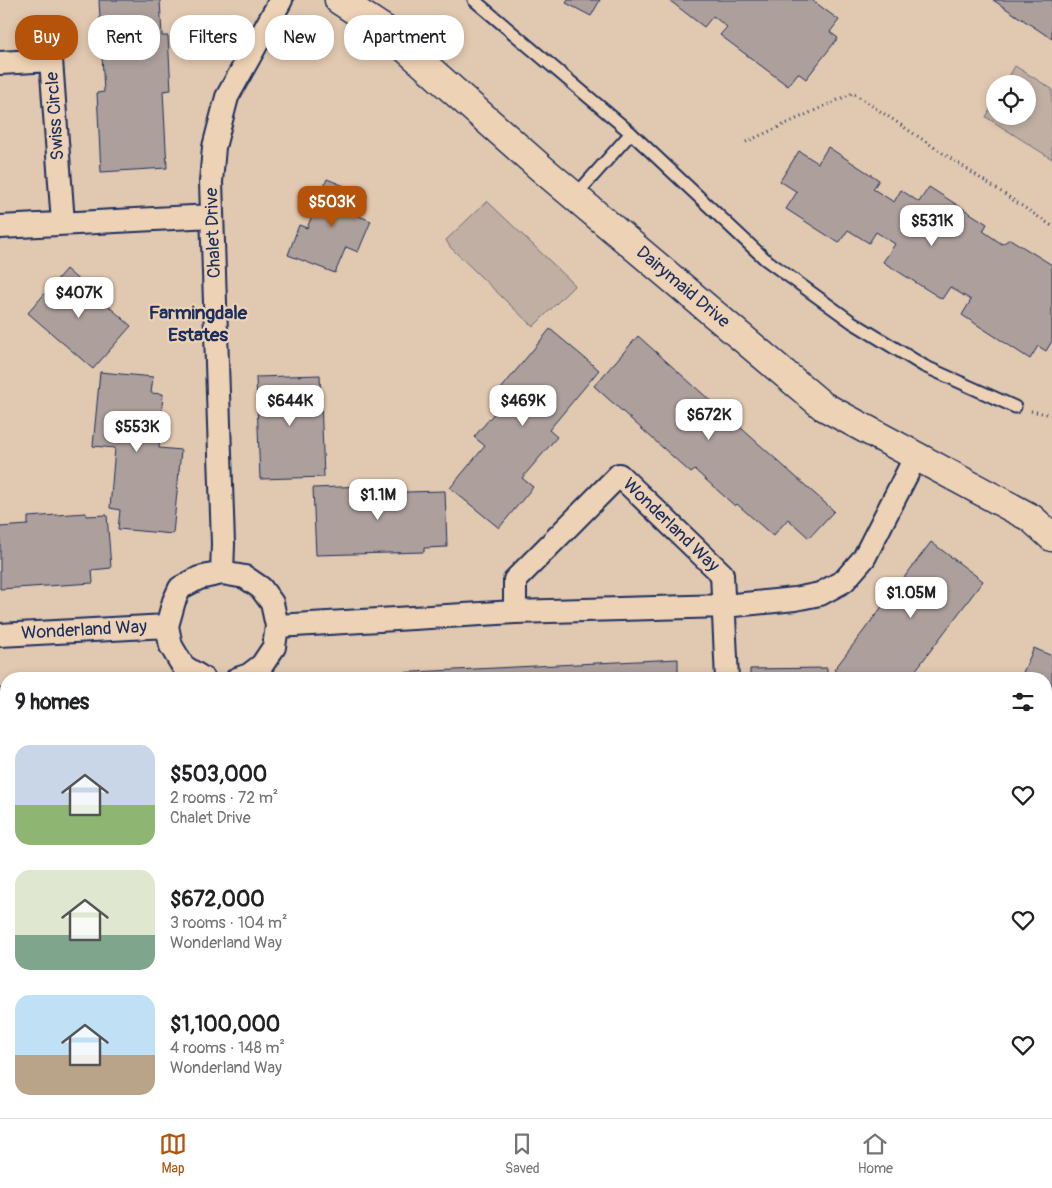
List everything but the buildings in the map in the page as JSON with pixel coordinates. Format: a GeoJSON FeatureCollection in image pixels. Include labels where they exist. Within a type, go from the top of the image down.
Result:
{"type":"FeatureCollection","features":[{"type":"Feature","properties":{"kind":"street","name":"Chalet Drive"},"geometry":{"type":"LineString","coordinates":[[222,573],[211,182],[214,147],[227,97],[281,0]]}},
{"type":"Feature","properties":{"kind":"street","name":"Dairymaid Drive"},"geometry":{"type":"LineString","coordinates":[[339,0],[385,30],[575,196],[823,406],[1031,518],[1052,537]]}},
{"type":"Feature","properties":{"kind":"street","name":"Swiss Circle"},"geometry":{"type":"LineString","coordinates":[[0,63],[51,60],[63,223]]}},
{"type":"Feature","properties":{"kind":"street"},"geometry":{"type":"LineString","coordinates":[[0,227],[212,216]]}},
{"type":"Feature","properties":{"kind":"street"},"geometry":{"type":"LineString","coordinates":[[277,626],[515,612],[724,606],[794,599],[820,594],[844,581],[864,558],[916,456]]}},
{"type":"Feature","properties":{"kind":"street","name":"Wonderland Way"},"geometry":{"type":"LineString","coordinates":[[515,612],[515,580],[619,475],[722,574],[724,606]]}},
{"type":"Feature","properties":{"kind":"street"},"geometry":{"type":"LineString","coordinates":[[193,672],[183,666],[171,646],[167,626],[174,601],[180,588],[198,578],[222,573],[245,578],[261,588],[272,603],[277,626],[274,647],[262,665],[253,672]]}},
{"type":"Feature","properties":{"kind":"street"},"geometry":{"type":"LineString","coordinates":[[724,606],[727,672]]}},
{"type":"Feature","properties":{"kind":"street","name":"Wonderland Way"},"geometry":{"type":"LineString","coordinates":[[0,634],[167,626]]}},
{"type":"Feature","properties":{"kind":"lane"},"geometry":{"type":"LineString","coordinates":[[474,0],[631,132],[765,259],[852,322],[924,366],[1015,407]]}},
{"type":"Feature","properties":{"kind":"lane"},"geometry":{"type":"LineString","coordinates":[[575,196],[631,132]]}},
{"type":"Feature","properties":{"kind":"path"},"geometry":{"type":"LineString","coordinates":[[746,142],[853,93],[1052,226]]}},
{"type":"Feature","properties":{"kind":"shaded area"},"geometry":{"type":"Polygon","coordinates":[[[1015,66],[1029,75],[1010,75],[1015,66]]]}},
{"type":"Feature","properties":{"kind":"shaded area"},"geometry":{"type":"Polygon","coordinates":[[[1036,79],[1052,89],[1052,159],[999,125],[1036,125],[1036,79]]]}},
{"type":"Feature","properties":{"kind":"shaded area"},"geometry":{"type":"Polygon","coordinates":[[[487,201],[575,285],[533,327],[450,247],[446,240],[487,201]]]}},
{"type":"Feature","properties":{"kind":"district","name":"Farmingdale Estates"},"geometry":{"type":"Point","coordinates":[198,324]}}]}
